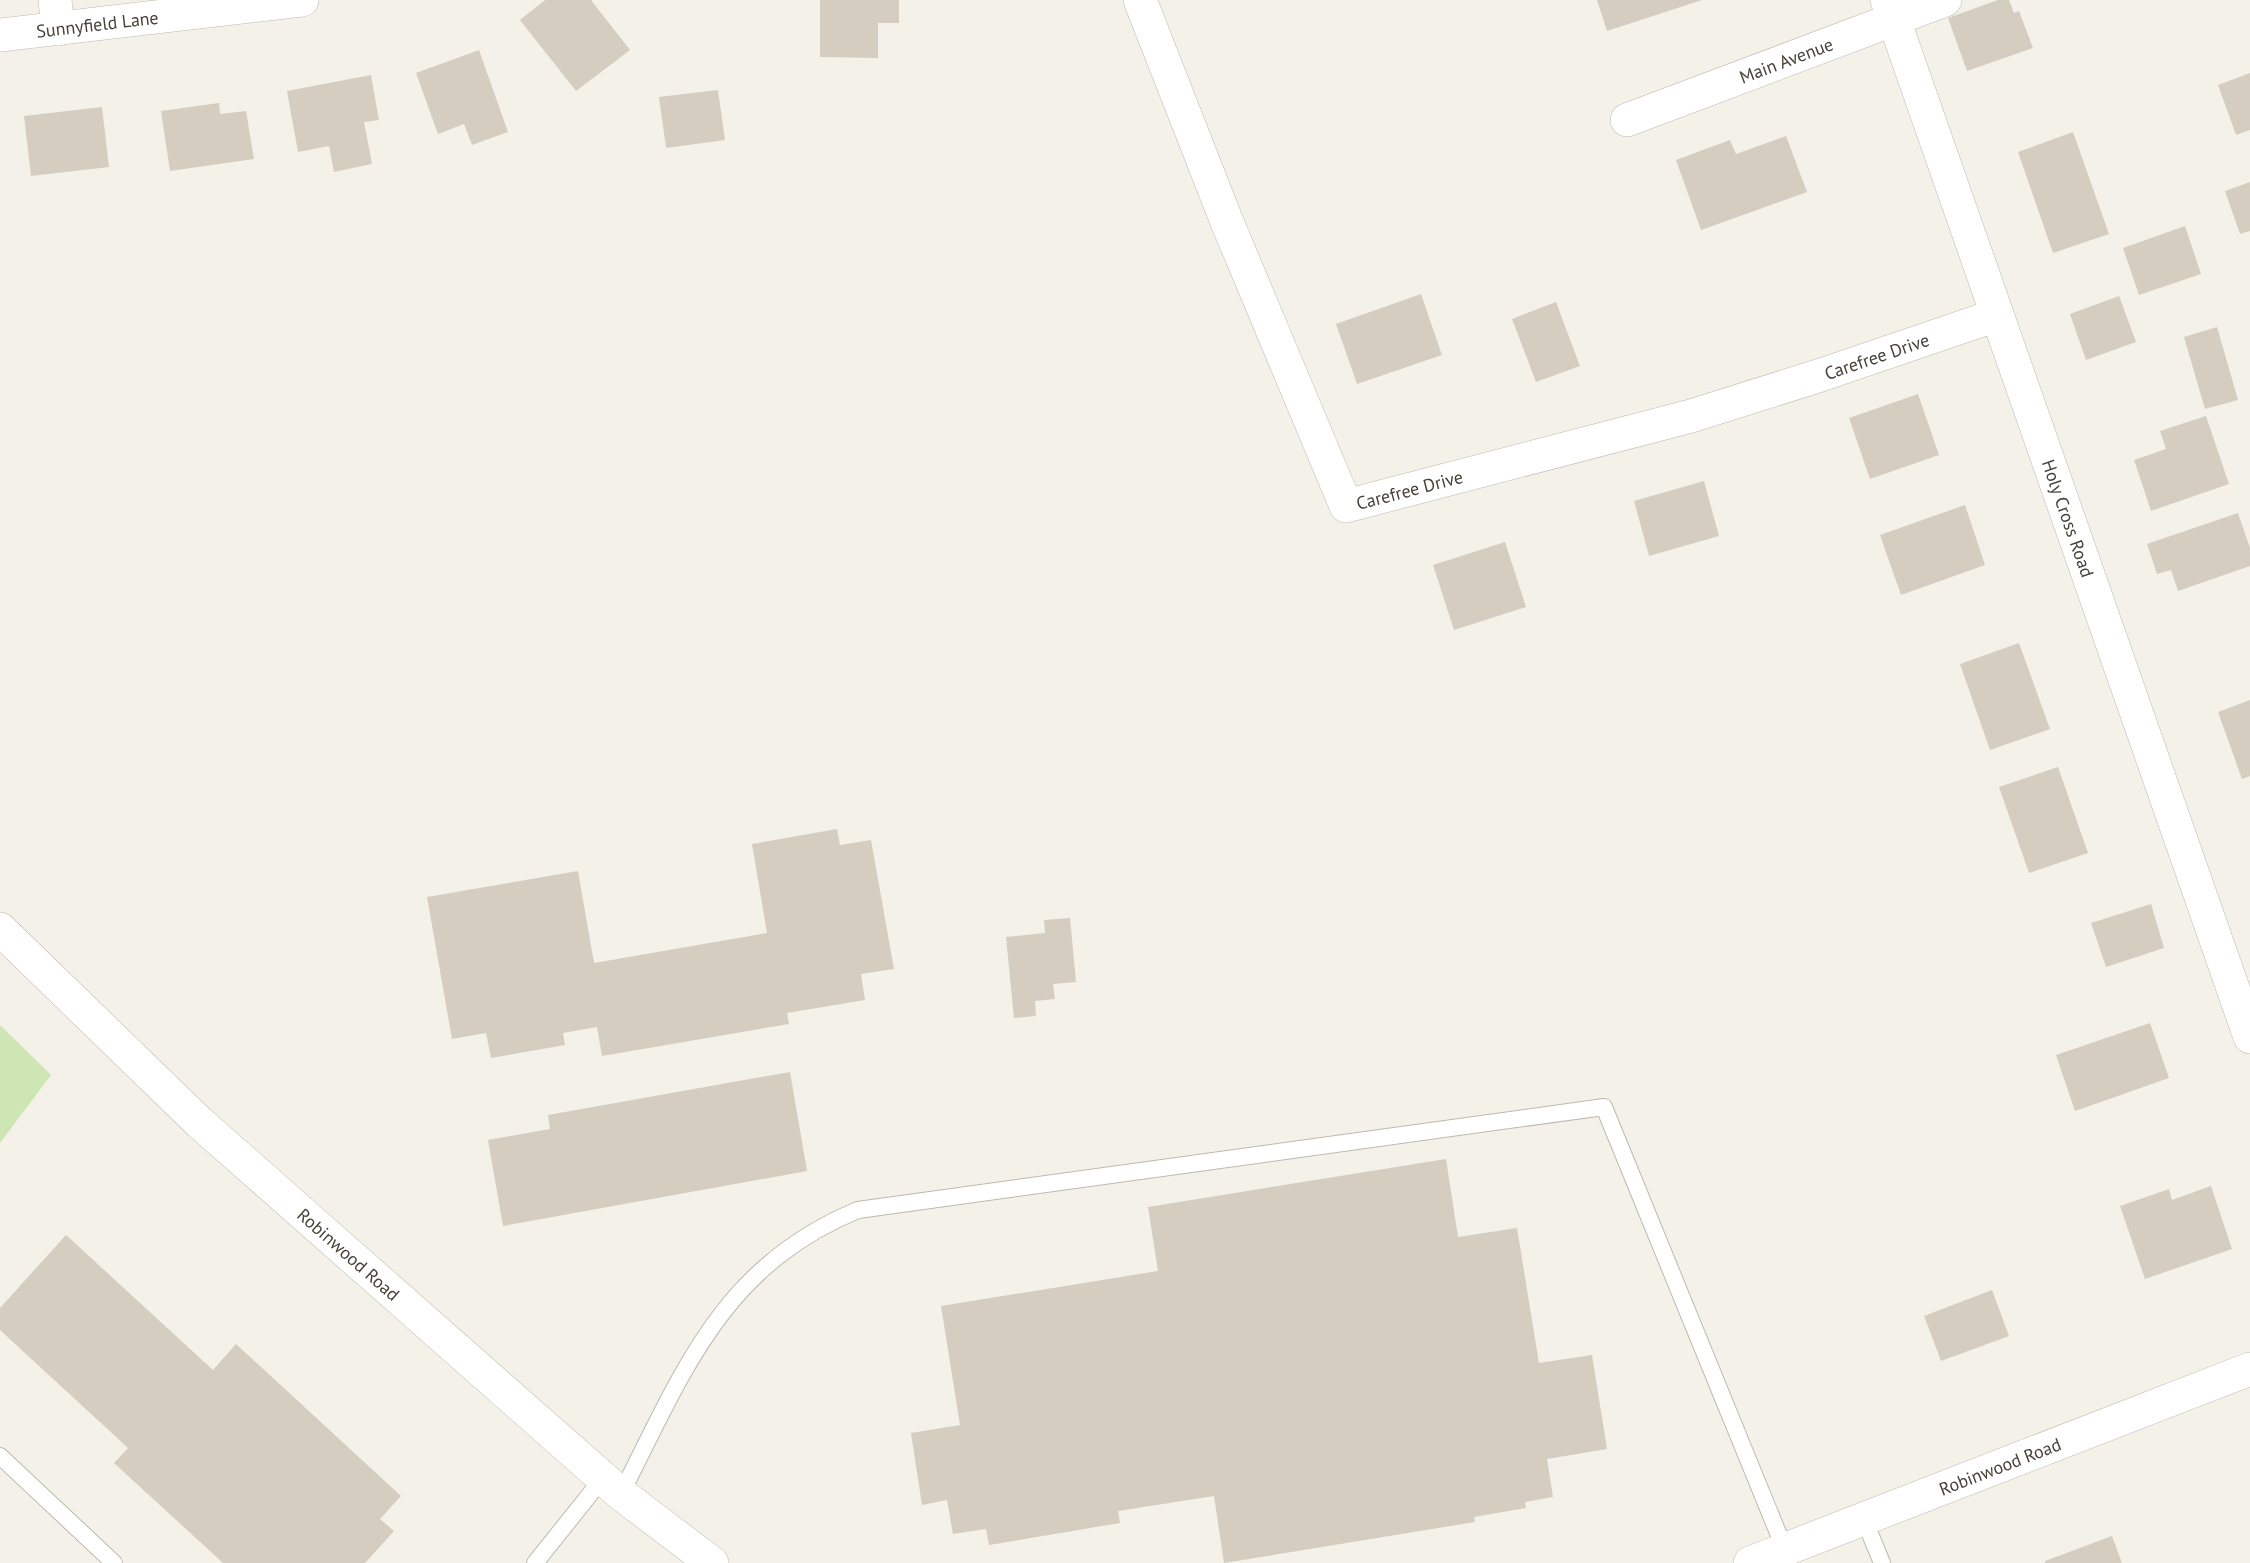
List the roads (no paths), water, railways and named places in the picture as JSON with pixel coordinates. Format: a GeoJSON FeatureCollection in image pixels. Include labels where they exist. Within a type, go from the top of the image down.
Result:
{"type":"FeatureCollection","features":[{"type":"Feature","properties":{"kind":"street","name":"Sunnyfield Lane"},"geometry":{"type":"LineString","coordinates":[[0,35],[56,14],[302,0]]}},
{"type":"Feature","properties":{"kind":"street","name":"Carefree Drive"},"geometry":{"type":"LineString","coordinates":[[1140,0],[1227,222],[1346,506],[1690,416],[1821,375],[1997,315]]}},
{"type":"Feature","properties":{"kind":"street","name":"Main Avenue"},"geometry":{"type":"LineString","coordinates":[[1627,120],[1890,10],[1945,0]]}},
{"type":"Feature","properties":{"kind":"street","name":"Holy Cross Road"},"geometry":{"type":"LineString","coordinates":[[1890,10],[2250,1037]]}},
{"type":"Feature","properties":{"kind":"street","name":"Robinwood Road"},"geometry":{"type":"LineString","coordinates":[[0,930],[200,1123],[612,1486],[712,1563]]}},
{"type":"Feature","properties":{"kind":"street","name":"Robinwood Road"},"geometry":{"type":"LineString","coordinates":[[1750,1563],[2250,1370]]}},
{"type":"Feature","properties":{"kind":"lane"},"geometry":{"type":"LineString","coordinates":[[535,1563],[612,1486],[693,1352],[741,1287],[792,1244],[825,1224],[858,1210],[1604,1107],[1785,1550]]}},
{"type":"Feature","properties":{"kind":"lane"},"geometry":{"type":"LineString","coordinates":[[0,1456],[114,1563]]}},
{"type":"Feature","properties":{"kind":"lane"},"geometry":{"type":"LineString","coordinates":[[1864,1519],[1882,1563]]}}]}
